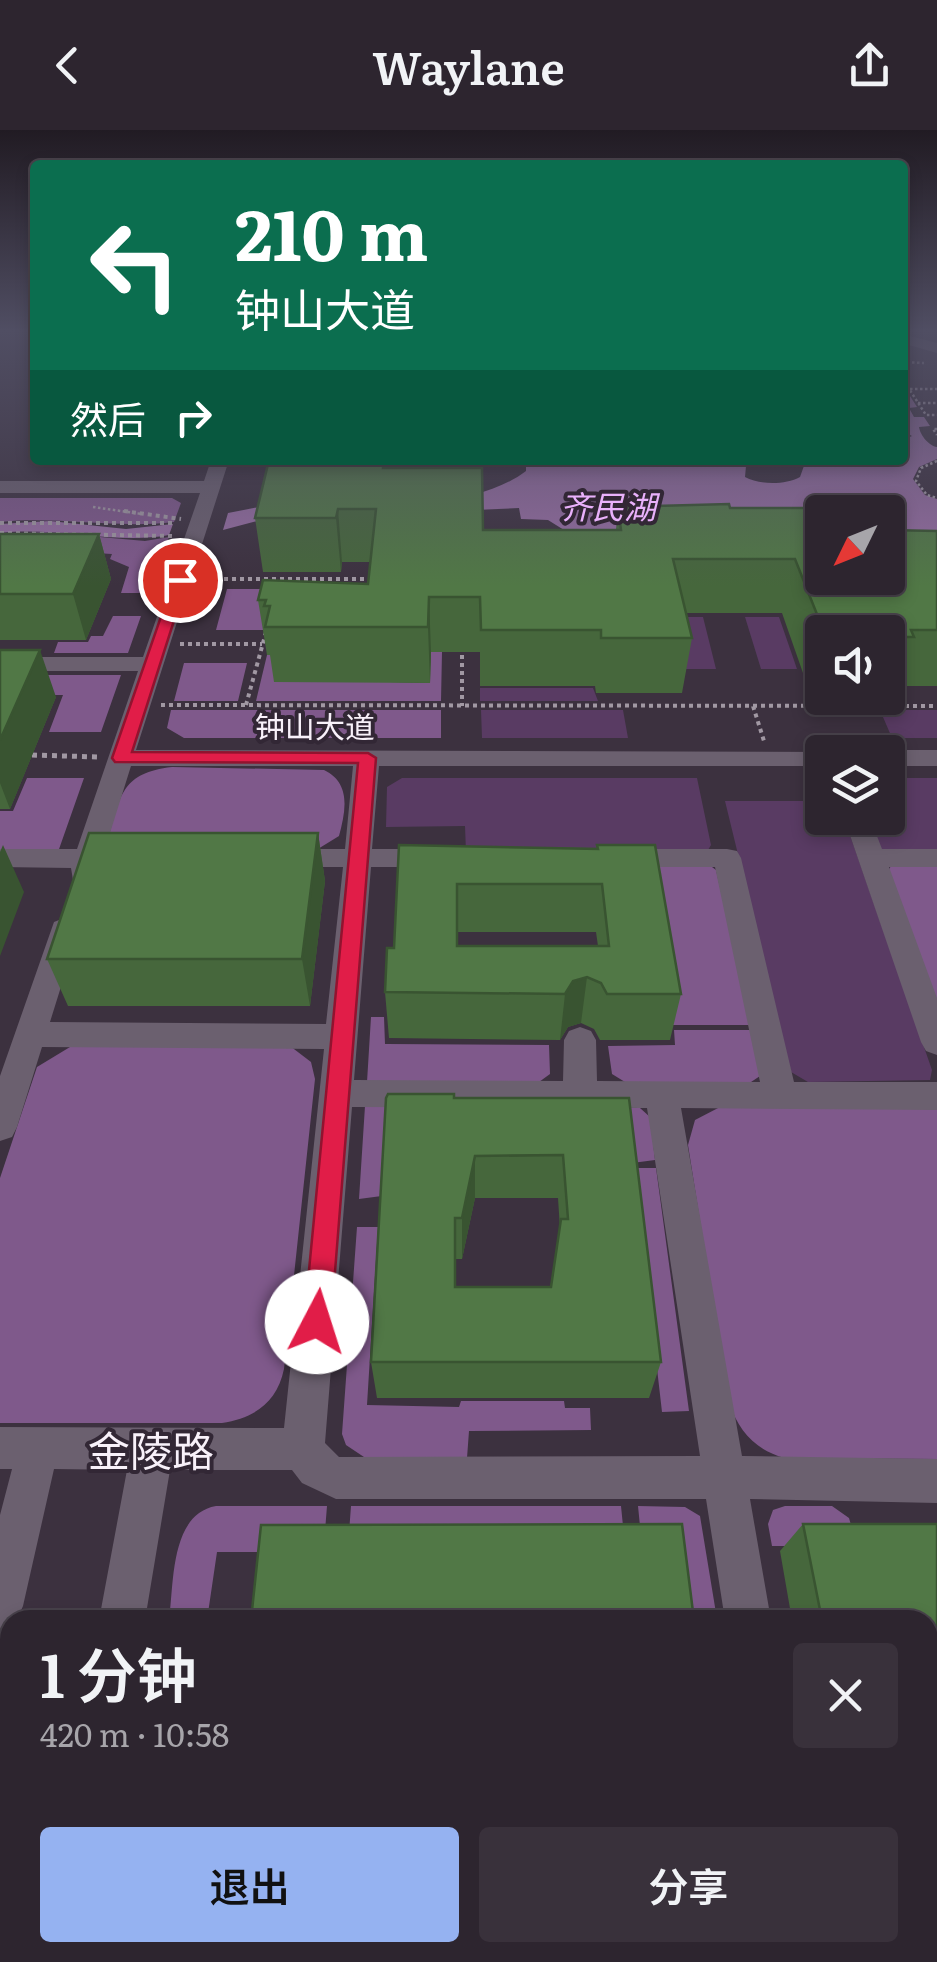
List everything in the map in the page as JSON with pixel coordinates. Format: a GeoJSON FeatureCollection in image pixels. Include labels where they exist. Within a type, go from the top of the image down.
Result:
{"type":"FeatureCollection","features":[{"type":"Feature","properties":{"kind":"lane"},"geometry":{"type":"LineString","coordinates":[[0,1128],[5,1095],[30,1034],[218,465]]}},
{"type":"Feature","properties":{"kind":"lane"},"geometry":{"type":"LineString","coordinates":[[0,486],[211,486]]}},
{"type":"Feature","properties":{"kind":"lane"},"geometry":{"type":"LineString","coordinates":[[0,664],[155,654]]}},
{"type":"Feature","properties":{"kind":"lane","name":"钟山大道"},"geometry":{"type":"LineString","coordinates":[[121,758],[805,758]]}},
{"type":"Feature","properties":{"kind":"lane"},"geometry":{"type":"LineString","coordinates":[[368,758],[303,1450],[317,1468],[336,1478],[937,1481]]}},
{"type":"Feature","properties":{"kind":"lane"},"geometry":{"type":"LineString","coordinates":[[905,758],[937,758]]}},
{"type":"Feature","properties":{"kind":"lane"},"geometry":{"type":"LineString","coordinates":[[863,835],[937,1042]]}},
{"type":"Feature","properties":{"kind":"lane"},"geometry":{"type":"LineString","coordinates":[[0,858],[144,858]]}},
{"type":"Feature","properties":{"kind":"lane"},"geometry":{"type":"LineString","coordinates":[[259,858],[470,858]]}},
{"type":"Feature","properties":{"kind":"lane"},"geometry":{"type":"LineString","coordinates":[[580,858],[726,858],[780,1096]]}},
{"type":"Feature","properties":{"kind":"lane"},"geometry":{"type":"LineString","coordinates":[[872,858],[937,858]]}},
{"type":"Feature","properties":{"kind":"lane"},"geometry":{"type":"LineString","coordinates":[[30,1034],[343,1037]]}},
{"type":"Feature","properties":{"kind":"lane"},"geometry":{"type":"LineString","coordinates":[[580,1040],[580,1095]]}},
{"type":"Feature","properties":{"kind":"lane"},"geometry":{"type":"LineString","coordinates":[[338,1093],[937,1096]]}},
{"type":"Feature","properties":{"kind":"lane"},"geometry":{"type":"LineString","coordinates":[[662,1096],[746,1610]]}},
{"type":"Feature","properties":{"kind":"lane"},"geometry":{"type":"LineString","coordinates":[[0,1606],[19,1449]]}},
{"type":"Feature","properties":{"kind":"lane","name":"金陵路"},"geometry":{"type":"LineString","coordinates":[[19,1449],[303,1450]]}},
{"type":"Feature","properties":{"kind":"lane"},"geometry":{"type":"LineString","coordinates":[[124,1610],[152,1449]]}},
{"type":"Feature","properties":{"kind":"path"},"geometry":{"type":"LineString","coordinates":[[937,429],[933,429],[937,435]]}},
{"type":"Feature","properties":{"kind":"path"},"geometry":{"type":"LineString","coordinates":[[937,461],[920,468],[916,481],[927,495],[937,498]]}},
{"type":"Feature","properties":{"kind":"path"},"geometry":{"type":"LineString","coordinates":[[90,507],[197,529]]}},
{"type":"Feature","properties":{"kind":"path"},"geometry":{"type":"LineString","coordinates":[[0,523],[50,520],[126,528],[197,529]]}},
{"type":"Feature","properties":{"kind":"path"},"geometry":{"type":"LineString","coordinates":[[0,534],[58,531],[146,540],[197,529]]}},
{"type":"Feature","properties":{"kind":"path"},"geometry":{"type":"LineString","coordinates":[[180,580],[379,579]]}},
{"type":"Feature","properties":{"kind":"path"},"geometry":{"type":"LineString","coordinates":[[246,705],[264,632],[280,632]]}},
{"type":"Feature","properties":{"kind":"path"},"geometry":{"type":"LineString","coordinates":[[462,633],[462,706]]}},
{"type":"Feature","properties":{"kind":"path"},"geometry":{"type":"LineString","coordinates":[[155,654],[262,644]]}},
{"type":"Feature","properties":{"kind":"path"},"geometry":{"type":"LineString","coordinates":[[138,705],[937,706]]}},
{"type":"Feature","properties":{"kind":"path"},"geometry":{"type":"LineString","coordinates":[[753,706],[768,758]]}},
{"type":"Feature","properties":{"kind":"path"},"geometry":{"type":"LineString","coordinates":[[32,755],[121,758]]}},
{"type":"Feature","properties":{"kind":"shaded area"},"geometry":{"type":"Polygon","coordinates":[[[0,498],[172,498],[181,503],[174,522],[0,522],[0,498]]]}},
{"type":"Feature","properties":{"kind":"shaded area"},"geometry":{"type":"Polygon","coordinates":[[[44,532],[145,541],[169,537],[149,593],[121,593],[129,567],[110,559],[112,554],[78,552],[0,535],[44,532]]]}},
{"type":"Feature","properties":{"kind":"shaded area"},"geometry":{"type":"Polygon","coordinates":[[[227,589],[325,589],[318,630],[216,630],[227,589]]]}},
{"type":"Feature","properties":{"kind":"shaded area"},"geometry":{"type":"Polygon","coordinates":[[[113,616],[141,616],[128,653],[54,653],[58,642],[88,642],[91,636],[103,636],[113,616]]]}},
{"type":"Feature","properties":{"kind":"shaded area"},"geometry":{"type":"Polygon","coordinates":[[[669,617],[703,617],[716,669],[681,669],[669,617]]]}},
{"type":"Feature","properties":{"kind":"shaded area"},"geometry":{"type":"Polygon","coordinates":[[[745,617],[779,617],[797,669],[761,669],[745,617]]]}},
{"type":"Feature","properties":{"kind":"shaded area"},"geometry":{"type":"Polygon","coordinates":[[[431,652],[442,652],[441,701],[256,701],[267,655],[274,655],[275,682],[313,682],[317,662],[390,682],[429,683],[431,652]]]}},
{"type":"Feature","properties":{"kind":"shaded area"},"geometry":{"type":"Polygon","coordinates":[[[184,663],[247,663],[238,701],[174,701],[184,663]]]}},
{"type":"Feature","properties":{"kind":"shaded area"},"geometry":{"type":"Polygon","coordinates":[[[0,675],[121,675],[101,732],[49,732],[63,695],[0,695],[0,675]]]}},
{"type":"Feature","properties":{"kind":"shaded area"},"geometry":{"type":"Polygon","coordinates":[[[480,688],[593,688],[598,701],[480,701],[480,688]]]}},
{"type":"Feature","properties":{"kind":"shaded area"},"geometry":{"type":"Polygon","coordinates":[[[171,710],[441,710],[441,738],[184,738],[167,728],[171,710]]]}},
{"type":"Feature","properties":{"kind":"shaded area"},"geometry":{"type":"Polygon","coordinates":[[[481,710],[623,710],[628,738],[482,738],[481,710]]]}},
{"type":"Feature","properties":{"kind":"shaded area"},"geometry":{"type":"Polygon","coordinates":[[[937,710],[937,738],[891,735],[882,715],[937,710]]]}},
{"type":"Feature","properties":{"kind":"shaded area"},"geometry":{"type":"Polygon","coordinates":[[[172,767],[324,770],[339,782],[344,798],[339,836],[313,852],[109,836],[121,797],[133,780],[172,767]]]}},
{"type":"Feature","properties":{"kind":"shaded area"},"geometry":{"type":"Polygon","coordinates":[[[27,778],[84,778],[58,852],[0,852],[0,811],[13,811],[27,778]]]}},
{"type":"Feature","properties":{"kind":"shaded area"},"geometry":{"type":"Polygon","coordinates":[[[402,778],[697,778],[711,845],[708,850],[466,852],[465,826],[386,827],[387,787],[402,778]]]}},
{"type":"Feature","properties":{"kind":"shaded area"},"geometry":{"type":"Polygon","coordinates":[[[905,778],[937,778],[937,852],[881,852],[875,835],[905,835],[905,778]]]}},
{"type":"Feature","properties":{"kind":"shaded area"},"geometry":{"type":"Polygon","coordinates":[[[725,801],[805,801],[805,835],[850,835],[932,1070],[930,1080],[808,1082],[791,1072],[725,801]]]}},
{"type":"Feature","properties":{"kind":"shaded area"},"geometry":{"type":"Polygon","coordinates":[[[937,865],[937,1004],[888,871],[891,866],[937,865]]]}},
{"type":"Feature","properties":{"kind":"shaded area"},"geometry":{"type":"Polygon","coordinates":[[[593,867],[716,870],[751,1025],[672,1025],[591,890],[589,872],[593,867]]]}},
{"type":"Feature","properties":{"kind":"shaded area"},"geometry":{"type":"Polygon","coordinates":[[[371,1017],[384,1017],[385,1044],[549,1045],[550,1074],[539,1082],[367,1082],[371,1017]]]}},
{"type":"Feature","properties":{"kind":"shaded area"},"geometry":{"type":"Polygon","coordinates":[[[674,1030],[752,1030],[760,1076],[751,1082],[625,1082],[612,1074],[608,1046],[675,1045],[674,1030]]]}},
{"type":"Feature","properties":{"kind":"shaded area"},"geometry":{"type":"Polygon","coordinates":[[[290,1046],[311,1062],[315,1079],[284,1369],[270,1400],[254,1413],[222,1423],[0,1423],[0,1178],[37,1067],[70,1047],[290,1046]]]}},
{"type":"Feature","properties":{"kind":"shaded area"},"geometry":{"type":"Polygon","coordinates":[[[365,1106],[640,1108],[650,1117],[655,1160],[359,1199],[365,1106]]]}},
{"type":"Feature","properties":{"kind":"shaded area"},"geometry":{"type":"Polygon","coordinates":[[[720,1107],[937,1107],[937,1459],[785,1458],[757,1444],[738,1422],[729,1403],[688,1145],[695,1120],[720,1107]]]}},
{"type":"Feature","properties":{"kind":"shaded area"},"geometry":{"type":"Polygon","coordinates":[[[634,1168],[656,1168],[689,1411],[662,1412],[634,1168]]]}},
{"type":"Feature","properties":{"kind":"shaded area"},"geometry":{"type":"Polygon","coordinates":[[[357,1227],[378,1227],[367,1405],[459,1407],[461,1401],[564,1401],[565,1408],[590,1408],[591,1430],[469,1431],[467,1458],[364,1457],[346,1445],[342,1434],[357,1227]]]}},
{"type":"Feature","properties":{"kind":"shaded area"},"geometry":{"type":"Polygon","coordinates":[[[216,1506],[327,1506],[324,1544],[268,1552],[217,1552],[208,1610],[170,1610],[182,1536],[201,1512],[216,1506]]]}},
{"type":"Feature","properties":{"kind":"shaded area"},"geometry":{"type":"Polygon","coordinates":[[[351,1506],[621,1506],[625,1546],[348,1546],[351,1506]]]}},
{"type":"Feature","properties":{"kind":"shaded area"},"geometry":{"type":"Polygon","coordinates":[[[638,1506],[685,1507],[700,1516],[716,1610],[677,1610],[642,1546],[638,1506]]]}},
{"type":"Feature","properties":{"kind":"shaded area"},"geometry":{"type":"Polygon","coordinates":[[[785,1506],[832,1506],[849,1518],[857,1546],[772,1546],[768,1524],[773,1510],[785,1506]]]}},
{"type":"Feature","properties":{"kind":"water","name":"齐民湖"},"geometry":{"type":"Polygon","coordinates":[[[908,415],[924,417],[930,426],[919,427],[921,433],[937,447],[937,459],[919,467],[913,479],[925,495],[937,499],[937,567],[905,566],[905,495],[805,495],[805,537],[564,530],[548,520],[521,519],[519,508],[265,519],[223,530],[228,513],[259,507],[399,506],[470,496],[500,486],[526,471],[526,465],[743,465],[745,477],[758,482],[787,482],[800,477],[804,465],[908,465],[908,438],[912,436],[908,434],[908,415]]]}},
{"type":"Feature","properties":{"kind":"water"},"geometry":{"type":"Polygon","coordinates":[[[50,521],[126,529],[173,524],[169,535],[148,537],[0,533],[0,524],[50,521]]]}},
{"type":"Feature","properties":{"kind":"building"},"geometry":{"type":"Polygon","coordinates":[[[268,465],[482,468],[483,530],[621,530],[618,507],[729,504],[730,508],[805,508],[805,584],[795,559],[673,559],[692,638],[601,638],[601,630],[481,630],[480,597],[429,597],[428,627],[265,627],[270,606],[264,606],[266,600],[258,600],[263,580],[368,584],[376,509],[338,509],[336,518],[255,518],[268,465]]]}},
{"type":"Feature","properties":{"kind":"building"},"geometry":{"type":"Polygon","coordinates":[[[905,530],[937,531],[937,630],[911,630],[914,637],[905,637],[905,615],[817,615],[809,595],[905,595],[905,530]]]}},
{"type":"Feature","properties":{"kind":"building"},"geometry":{"type":"Polygon","coordinates":[[[0,534],[99,534],[73,594],[0,594],[0,534]]]}},
{"type":"Feature","properties":{"kind":"building"},"geometry":{"type":"Polygon","coordinates":[[[0,650],[40,650],[0,740],[0,650]]]}},
{"type":"Feature","properties":{"kind":"building"},"geometry":{"type":"Polygon","coordinates":[[[89,833],[318,833],[302,959],[47,959],[89,833]]]}},
{"type":"Feature","properties":{"kind":"building"},"geometry":{"type":"Polygon","coordinates":[[[399,845],[598,849],[597,845],[655,845],[681,994],[607,994],[601,983],[587,977],[573,981],[565,994],[385,992],[387,948],[394,948],[399,845]],[[457,884],[457,946],[609,946],[602,884],[457,884]]]}},
{"type":"Feature","properties":{"kind":"building"},"geometry":{"type":"Polygon","coordinates":[[[388,1094],[454,1094],[454,1098],[629,1098],[661,1362],[371,1362],[388,1094]],[[563,1155],[475,1156],[462,1218],[455,1218],[455,1287],[551,1287],[561,1219],[568,1219],[563,1155]]]}},
{"type":"Feature","properties":{"kind":"building"},"geometry":{"type":"Polygon","coordinates":[[[682,1524],[693,1610],[252,1610],[261,1525],[682,1524]]]}},
{"type":"Feature","properties":{"kind":"building"},"geometry":{"type":"Polygon","coordinates":[[[803,1524],[937,1524],[937,1610],[820,1610],[803,1524]]]}},
{"type":"Feature","properties":{"kind":"route"},"geometry":{"type":"LineString","coordinates":[[180,580],[121,758],[368,758],[317,1322]]}}]}
